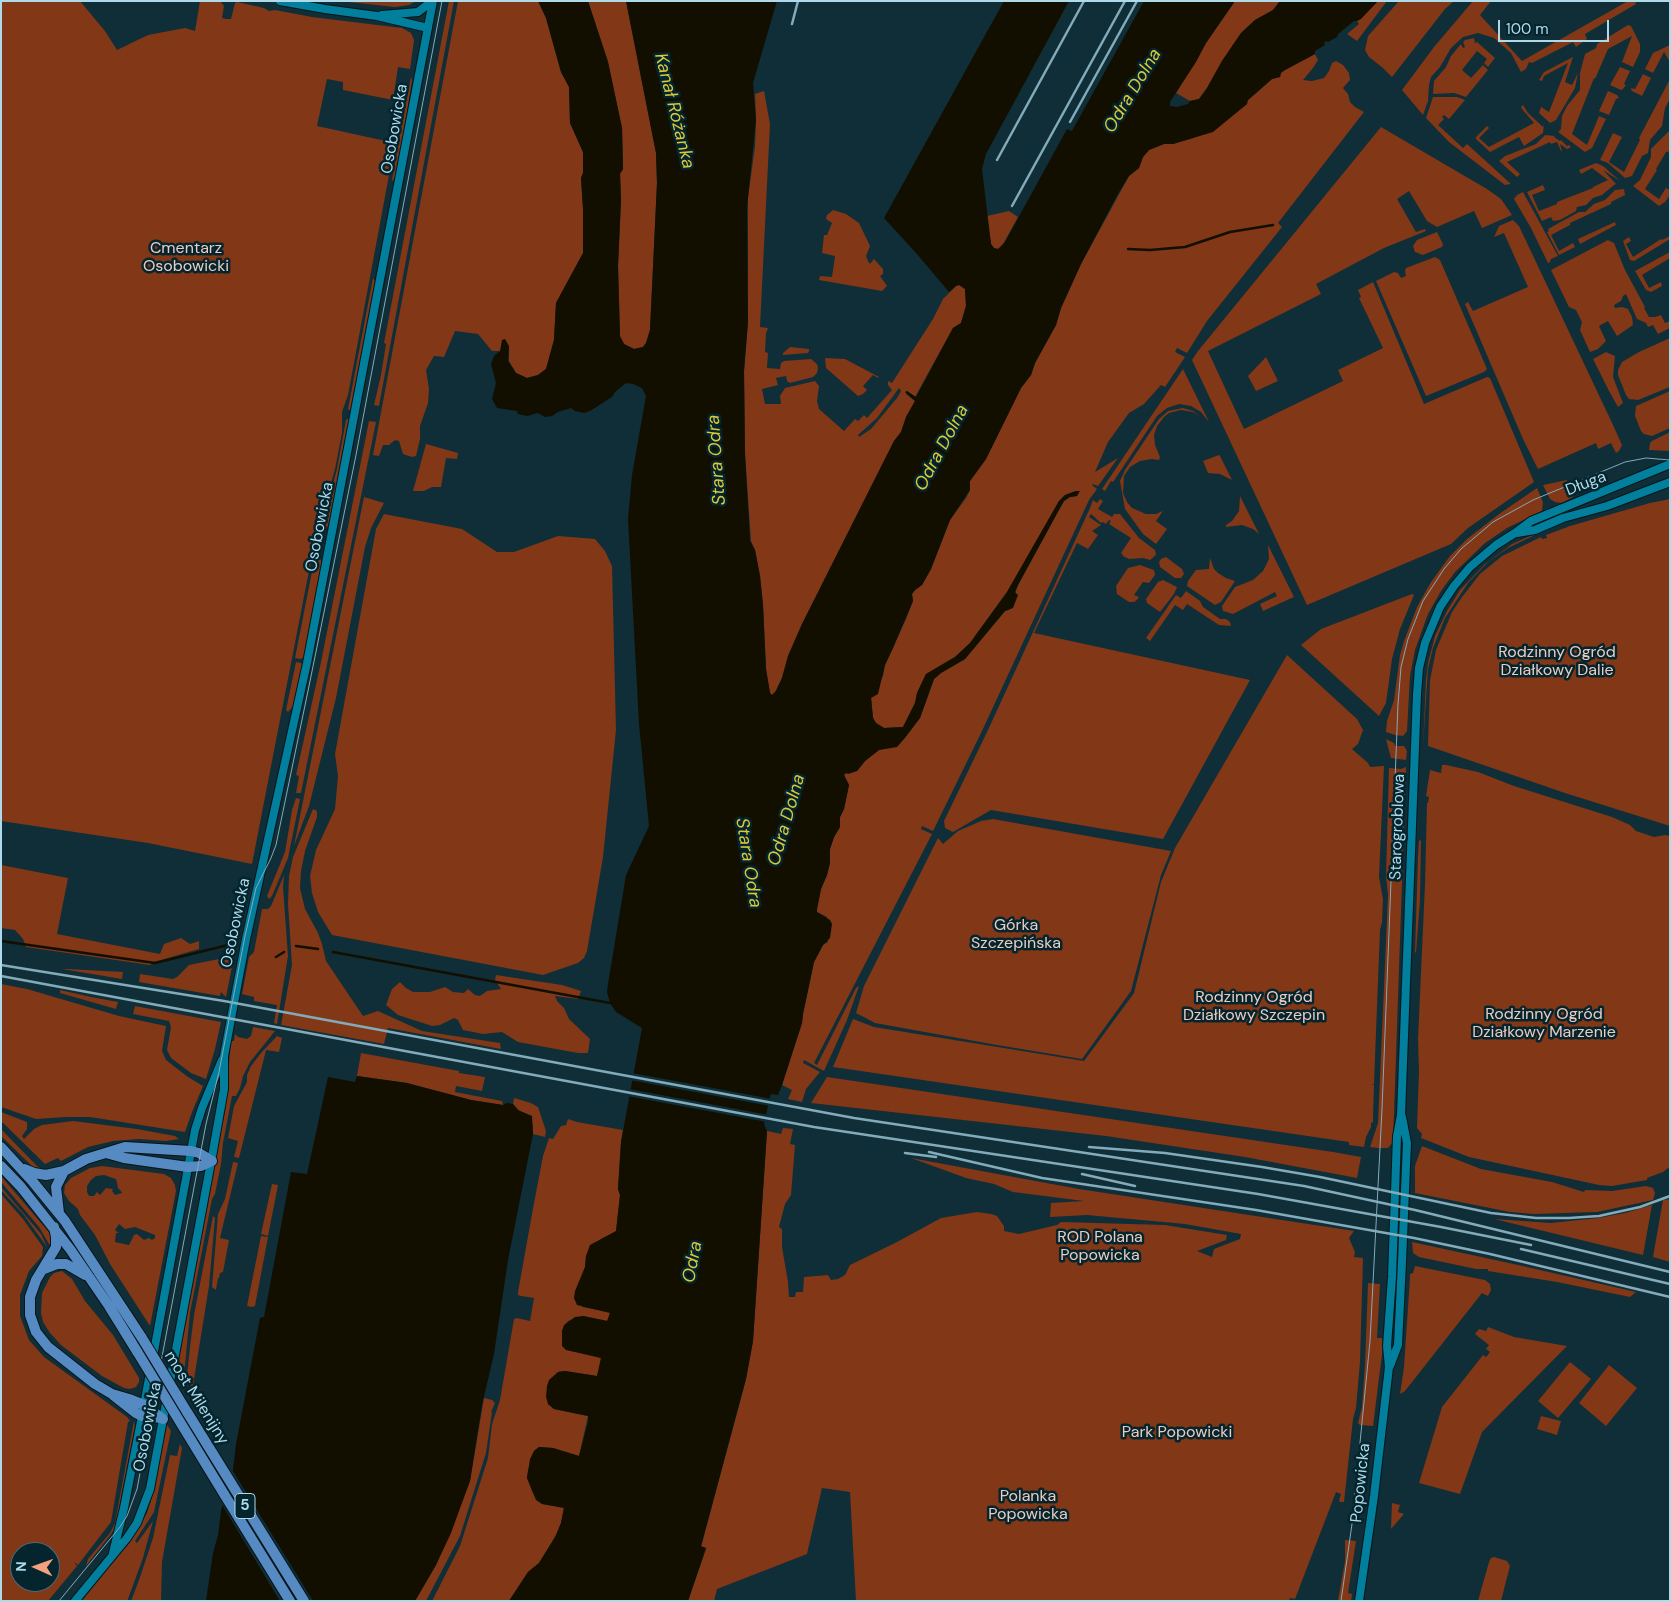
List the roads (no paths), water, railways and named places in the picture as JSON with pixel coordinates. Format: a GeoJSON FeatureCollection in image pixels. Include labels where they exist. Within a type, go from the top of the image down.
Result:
{"type":"FeatureCollection","features":[{"type":"Feature","properties":{"kind":"main road","name":"5"},"geometry":{"type":"LineString","coordinates":[[1,1147],[21,1167],[59,1214]]}},
{"type":"Feature","properties":{"kind":"main road"},"geometry":{"type":"LineString","coordinates":[[21,1167],[42,1175],[64,1171],[86,1159],[125,1147],[191,1150],[212,1160]]}},
{"type":"Feature","properties":{"kind":"main road"},"geometry":{"type":"LineString","coordinates":[[106,1153],[124,1158],[188,1167],[201,1166],[212,1160]]}},
{"type":"Feature","properties":{"kind":"main road","name":"5"},"geometry":{"type":"LineString","coordinates":[[1,1166],[54,1227],[90,1279]]}},
{"type":"Feature","properties":{"kind":"main road"},"geometry":{"type":"LineString","coordinates":[[59,1214],[56,1187],[64,1171]]}},
{"type":"Feature","properties":{"kind":"main road","name":"most Milenijny"},"geometry":{"type":"LineString","coordinates":[[59,1214],[142,1338],[304,1601]]}},
{"type":"Feature","properties":{"kind":"main road"},"geometry":{"type":"LineString","coordinates":[[54,1227],[56,1248],[33,1285],[30,1297],[30,1315],[36,1332],[48,1347],[95,1384],[112,1394],[129,1399],[143,1411],[163,1419]]}},
{"type":"Feature","properties":{"kind":"main road"},"geometry":{"type":"LineString","coordinates":[[44,1269],[57,1264],[66,1264],[74,1267],[90,1279]]}},
{"type":"Feature","properties":{"kind":"main road","name":"most Milenijny"},"geometry":{"type":"LineString","coordinates":[[90,1279],[290,1601]]}},
{"type":"Feature","properties":{"kind":"street"},"geometry":{"type":"LineString","coordinates":[[280,1],[325,10],[377,16],[428,28]]}},
{"type":"Feature","properties":{"kind":"street"},"geometry":{"type":"LineString","coordinates":[[377,16],[418,12],[432,1]]}},
{"type":"Feature","properties":{"kind":"street","name":"Osobowicka"},"geometry":{"type":"LineString","coordinates":[[75,1601],[138,1523],[150,1489],[212,1160],[224,1089],[224,1056],[248,931],[291,742],[329,553],[432,1]]}},
{"type":"Feature","properties":{"kind":"street"},"geometry":{"type":"LineString","coordinates":[[418,12],[423,17],[428,28]]}},
{"type":"Feature","properties":{"kind":"street","name":"Długa"},"geometry":{"type":"LineString","coordinates":[[1479,558],[1531,521],[1670,464]]}},
{"type":"Feature","properties":{"kind":"street","name":"Długa"},"geometry":{"type":"LineString","coordinates":[[1516,533],[1535,530],[1564,518],[1607,506],[1670,482]]}},
{"type":"Feature","properties":{"kind":"street","name":"Starogroblowa"},"geometry":{"type":"LineString","coordinates":[[1396,1153],[1401,1115],[1419,668],[1425,642],[1440,607],[1458,581],[1479,558]]}},
{"type":"Feature","properties":{"kind":"street","name":"Osobowicka"},"geometry":{"type":"LineString","coordinates":[[111,1557],[124,1508],[191,1150],[202,1108],[224,1056]]}},
{"type":"Feature","properties":{"kind":"street","name":"Starogroblowa"},"geometry":{"type":"LineString","coordinates":[[1401,1115],[1406,1142]]}},
{"type":"Feature","properties":{"kind":"street","name":"Popowicka"},"geometry":{"type":"LineString","coordinates":[[1389,1367],[1398,1346],[1406,1142]]}},
{"type":"Feature","properties":{"kind":"street","name":"Popowicka"},"geometry":{"type":"LineString","coordinates":[[1360,1601],[1374,1502],[1389,1367],[1387,1346],[1392,1277],[1396,1153]]}},
{"type":"Feature","properties":{"kind":"water"},"geometry":{"type":"Polygon","coordinates":[[[538,1],[588,1],[608,62],[622,128],[623,169],[620,174],[621,200],[618,266],[620,336],[624,344],[634,349],[643,347],[650,330],[657,183],[656,153],[626,1],[777,1],[753,83],[756,120],[747,207],[748,322],[744,371],[745,454],[750,541],[755,550],[760,576],[766,669],[772,695],[782,678],[788,656],[802,624],[894,441],[901,432],[906,417],[915,401],[905,392],[907,391],[916,397],[953,328],[961,323],[966,306],[965,289],[959,285],[949,292],[884,218],[1004,1],[1069,1],[986,154],[982,169],[991,244],[994,248],[998,249],[1005,242],[1067,129],[1072,131],[1144,1],[1235,1],[1206,43],[1170,102],[1170,106],[1177,107],[1199,99],[1241,33],[1255,20],[1273,10],[1280,1],[1378,1],[1361,19],[1354,21],[1337,37],[1328,42],[1326,41],[1325,45],[1315,51],[1315,54],[1285,70],[1281,73],[1280,77],[1272,79],[1248,100],[1247,104],[1213,132],[1173,144],[1164,144],[1149,150],[1143,157],[1139,168],[1129,176],[1119,192],[1081,264],[1061,308],[1056,325],[1035,363],[1031,375],[1021,388],[986,459],[970,481],[970,490],[950,520],[931,569],[922,585],[912,594],[913,601],[885,665],[878,694],[871,698],[873,718],[876,723],[884,728],[903,727],[926,674],[955,657],[970,643],[1007,592],[1059,501],[1065,495],[1080,491],[1077,496],[1070,497],[1064,501],[1018,585],[1015,592],[1018,595],[1013,608],[1005,611],[965,659],[934,679],[920,718],[897,747],[879,750],[865,761],[857,771],[844,775],[849,785],[844,809],[840,817],[840,827],[830,849],[830,863],[821,889],[817,909],[817,912],[830,920],[832,924],[830,938],[823,945],[814,962],[802,1023],[778,1095],[771,1094],[764,1124],[767,1131],[753,1341],[746,1379],[701,1546],[706,1548],[688,1601],[509,1601],[528,1572],[539,1563],[555,1537],[561,1523],[564,1508],[542,1504],[536,1500],[527,1478],[530,1459],[534,1451],[539,1447],[553,1448],[579,1456],[588,1422],[588,1416],[554,1409],[548,1404],[546,1397],[549,1380],[558,1372],[565,1371],[597,1376],[601,1358],[566,1350],[562,1346],[564,1325],[575,1317],[583,1316],[607,1321],[610,1313],[577,1305],[574,1298],[585,1267],[590,1245],[616,1231],[620,1195],[618,1189],[621,1142],[642,1028],[616,1012],[610,1003],[607,992],[626,875],[649,826],[639,724],[628,519],[632,475],[646,396],[642,388],[626,383],[612,397],[590,411],[584,413],[571,408],[545,417],[538,413],[527,416],[518,414],[517,411],[497,408],[492,399],[496,383],[491,364],[494,356],[500,351],[502,340],[505,339],[509,346],[508,361],[516,373],[527,378],[538,375],[546,369],[554,340],[556,303],[583,253],[581,178],[583,173],[583,152],[570,123],[569,87],[561,72],[546,18],[538,1]]]}},
{"type":"Feature","properties":{"kind":"water"},"geometry":{"type":"Polygon","coordinates":[[[357,1076],[407,1083],[471,1100],[503,1105],[507,1103],[513,1104],[518,1110],[532,1116],[533,1134],[508,1260],[494,1354],[482,1405],[470,1481],[451,1533],[436,1565],[415,1601],[206,1601],[221,1511],[229,1478],[233,1470],[236,1444],[260,1318],[264,1317],[291,1172],[307,1174],[328,1077],[355,1082],[357,1076]]]}},
{"type":"Feature","properties":{"kind":"waterway"},"geometry":{"type":"LineString","coordinates":[[1128,249],[1150,250],[1185,247],[1230,232],[1273,225]]}},
{"type":"Feature","properties":{"kind":"waterway"},"geometry":{"type":"LineString","coordinates":[[1,941],[155,963],[232,944]]}},
{"type":"Feature","properties":{"kind":"waterway"},"geometry":{"type":"LineString","coordinates":[[296,946],[318,949]]}},
{"type":"Feature","properties":{"kind":"waterway"},"geometry":{"type":"LineString","coordinates":[[276,957],[284,952]]}},
{"type":"Feature","properties":{"kind":"waterway"},"geometry":{"type":"LineString","coordinates":[[333,952],[610,1003]]}},
{"type":"Feature","properties":{"kind":"tram line"},"geometry":{"type":"LineString","coordinates":[[59,1601],[120,1527],[127,1516],[137,1489],[206,1124],[219,1072],[245,936],[256,888],[276,845],[308,691],[356,455],[442,1]]}},
{"type":"Feature","properties":{"kind":"tram line"},"geometry":{"type":"LineString","coordinates":[[1341,1601],[1352,1524],[1370,1341],[1382,1109],[1398,704],[1401,667],[1408,639],[1423,601],[1444,569],[1461,549],[1493,522],[1533,500],[1625,462],[1646,458],[1670,460]]}},
{"type":"Feature","properties":{"kind":"railway"},"geometry":{"type":"LineString","coordinates":[[792,24],[798,1]]}},
{"type":"Feature","properties":{"kind":"railway"},"geometry":{"type":"LineString","coordinates":[[997,160],[1084,1]]}},
{"type":"Feature","properties":{"kind":"railway"},"geometry":{"type":"LineString","coordinates":[[1012,206],[1125,1]]}},
{"type":"Feature","properties":{"kind":"railway"},"geometry":{"type":"LineString","coordinates":[[1070,122],[1137,1]]}},
{"type":"Feature","properties":{"kind":"railway"},"geometry":{"type":"LineString","coordinates":[[1,965],[224,1001],[854,1118],[1304,1186],[1415,1210],[1670,1272]]}},
{"type":"Feature","properties":{"kind":"railway"},"geometry":{"type":"LineString","coordinates":[[1,976],[814,1127],[1258,1194],[1531,1245]]}},
{"type":"Feature","properties":{"kind":"railway"},"geometry":{"type":"LineString","coordinates":[[1089,1147],[1165,1153],[1262,1167],[1320,1177],[1491,1213],[1536,1218],[1599,1216],[1640,1207],[1670,1196]]}},
{"type":"Feature","properties":{"kind":"railway"},"geometry":{"type":"LineString","coordinates":[[929,1152],[1042,1178],[1256,1210],[1414,1238],[1670,1297]]}},
{"type":"Feature","properties":{"kind":"railway"},"geometry":{"type":"LineString","coordinates":[[905,1153],[936,1157]]}},
{"type":"Feature","properties":{"kind":"railway"},"geometry":{"type":"LineString","coordinates":[[1082,1174],[1135,1186]]}},
{"type":"Feature","properties":{"kind":"railway"},"geometry":{"type":"LineString","coordinates":[[1521,1249],[1670,1284]]}},
{"type":"Feature","properties":{"kind":"water label","name":"Odra Dolna"},"geometry":{"type":"Point","coordinates":[1133,91]}},
{"type":"Feature","properties":{"kind":"water label","name":"Kanał Różanka"},"geometry":{"type":"Point","coordinates":[674,111]}},
{"type":"Feature","properties":{"kind":"water label","name":"Odra Dolna"},"geometry":{"type":"Point","coordinates":[942,448]}},
{"type":"Feature","properties":{"kind":"water label","name":"Stara Odra"},"geometry":{"type":"Point","coordinates":[717,460]}},
{"type":"Feature","properties":{"kind":"water label","name":"Odra Dolna"},"geometry":{"type":"Point","coordinates":[787,820]}},
{"type":"Feature","properties":{"kind":"water label","name":"Stara Odra"},"geometry":{"type":"Point","coordinates":[748,863]}},
{"type":"Feature","properties":{"kind":"water label","name":"Odra"},"geometry":{"type":"Point","coordinates":[693,1262]}},
{"type":"Feature","properties":{"kind":"park label","name":"Cmentarz Osobowicki"},"geometry":{"type":"Point","coordinates":[186,258]}},
{"type":"Feature","properties":{"kind":"park label","name":"Rodzinny Ogród Działkowy Dalie"},"geometry":{"type":"Point","coordinates":[1557,662]}},
{"type":"Feature","properties":{"kind":"park label","name":"Górka Szczepińska"},"geometry":{"type":"Point","coordinates":[1016,935]}},
{"type":"Feature","properties":{"kind":"park label","name":"Rodzinny Ogród Działkowy Szczepin"},"geometry":{"type":"Point","coordinates":[1254,1007]}},
{"type":"Feature","properties":{"kind":"park label","name":"Rodzinny Ogród Działkowy Marzenie"},"geometry":{"type":"Point","coordinates":[1544,1024]}},
{"type":"Feature","properties":{"kind":"park label","name":"ROD Polana Popowicka"},"geometry":{"type":"Point","coordinates":[1100,1247]}},
{"type":"Feature","properties":{"kind":"park label","name":"Park Popowicki"},"geometry":{"type":"Point","coordinates":[1177,1433]}},
{"type":"Feature","properties":{"kind":"park label","name":"Polanka Popowicka"},"geometry":{"type":"Point","coordinates":[1028,1506]}}]}
